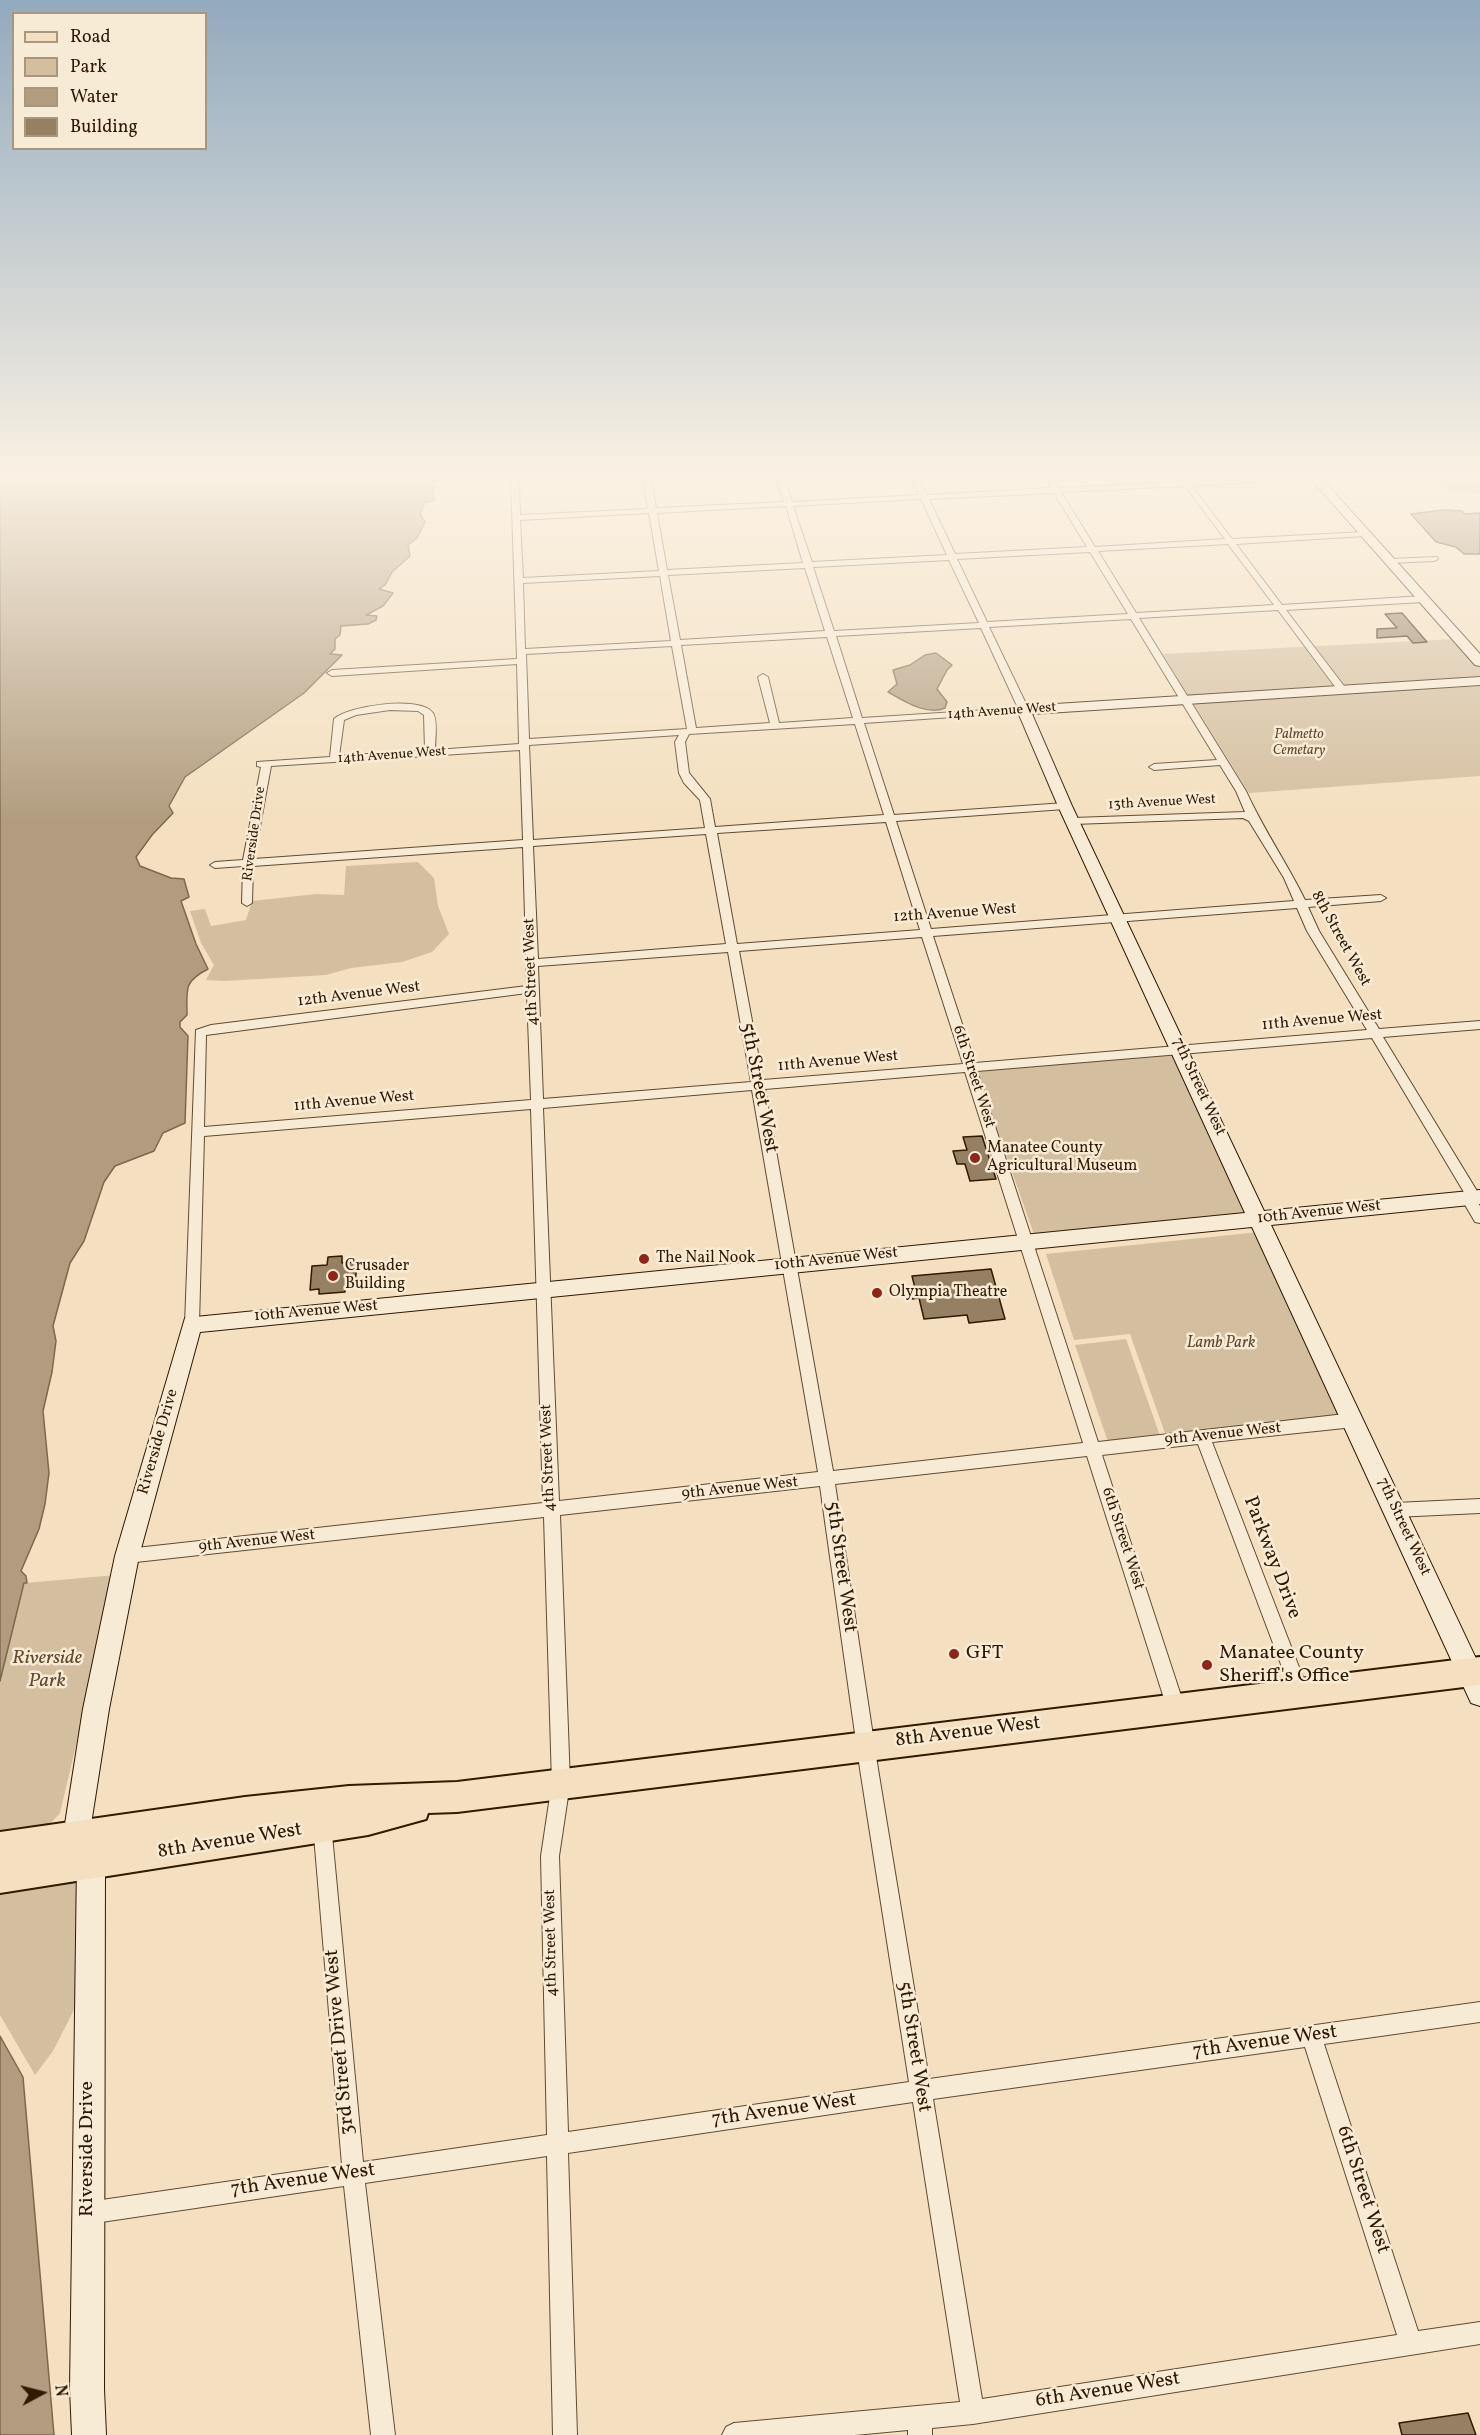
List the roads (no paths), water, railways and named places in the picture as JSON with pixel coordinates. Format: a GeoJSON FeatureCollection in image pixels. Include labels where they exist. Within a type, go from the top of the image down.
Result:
{"type":"FeatureCollection","features":[{"type":"Feature","properties":{"kind":"main road","name":"8th Avenue West"},"geometry":{"type":"LineString","coordinates":[[0,1848],[245,1812],[368,1820],[457,1797],[561,1783],[1300,1693],[1477,1679]]}},
{"type":"Feature","properties":{"kind":"main road"},"geometry":{"type":"LineString","coordinates":[[92,1863],[103,1850],[116,1844],[190,1832],[245,1812]]}},
{"type":"Feature","properties":{"kind":"main road","name":"8th Avenue West"},"geometry":{"type":"LineString","coordinates":[[0,1876],[92,1863],[322,1816]]}},
{"type":"Feature","properties":{"kind":"main road"},"geometry":{"type":"LineString","coordinates":[[0,1865],[48,1857],[66,1847],[76,1837]]}},
{"type":"Feature","properties":{"kind":"street","name":"4th Street West"},"geometry":{"type":"LineString","coordinates":[[518,594],[561,1783],[550,1856],[565,2435]]}},
{"type":"Feature","properties":{"kind":"street","name":"5th Street West"},"geometry":{"type":"LineString","coordinates":[[668,594],[689,732],[680,742],[684,773],[688,781],[705,799],[791,1265],[827,1479],[920,2091],[974,2412]]}},
{"type":"Feature","properties":{"kind":"street","name":"6th Street West"},"geometry":{"type":"LineString","coordinates":[[818,594],[1176,1708]]}},
{"type":"Feature","properties":{"kind":"street","name":"7th Street West"},"geometry":{"type":"LineString","coordinates":[[969,594],[1024,710],[1065,806],[1395,1510],[1477,1679]]}},
{"type":"Feature","properties":{"kind":"street","name":"8th Street West"},"geometry":{"type":"LineString","coordinates":[[1120,594],[1241,791],[1252,818],[1289,878],[1313,931],[1474,1197],[1480,1218]]}},
{"type":"Feature","properties":{"kind":"street"},"geometry":{"type":"LineString","coordinates":[[1270,594],[1342,690]]}},
{"type":"Feature","properties":{"kind":"street"},"geometry":{"type":"LineString","coordinates":[[1419,594],[1480,662]]}},
{"type":"Feature","properties":{"kind":"street"},"geometry":{"type":"LineString","coordinates":[[332,673],[676,643],[1423,598]]}},
{"type":"Feature","properties":{"kind":"street"},"geometry":{"type":"LineString","coordinates":[[763,677],[775,726]]}},
{"type":"Feature","properties":{"kind":"street","name":"14th Avenue West"},"geometry":{"type":"LineString","coordinates":[[263,764],[775,726],[1480,681]]}},
{"type":"Feature","properties":{"kind":"street"},"geometry":{"type":"LineString","coordinates":[[334,760],[339,719],[343,715],[356,711],[414,707],[425,710],[430,716],[430,753]]}},
{"type":"Feature","properties":{"kind":"street"},"geometry":{"type":"LineString","coordinates":[[1154,767],[1223,762]]}},
{"type":"Feature","properties":{"kind":"street","name":"Riverside Drive"},"geometry":{"type":"LineString","coordinates":[[247,903],[248,863],[263,764]]}},
{"type":"Feature","properties":{"kind":"street"},"geometry":{"type":"LineString","coordinates":[[215,865],[1065,806]]}},
{"type":"Feature","properties":{"kind":"street","name":"13th Avenue West"},"geometry":{"type":"LineString","coordinates":[[1073,821],[1229,813],[1252,818]]}},
{"type":"Feature","properties":{"kind":"street","name":"12th Avenue West"},"geometry":{"type":"LineString","coordinates":[[532,963],[1381,898]]}},
{"type":"Feature","properties":{"kind":"street","name":"12th Avenue West"},"geometry":{"type":"LineString","coordinates":[[198,1042],[200,1033],[211,1029],[532,989]]}},
{"type":"Feature","properties":{"kind":"street","name":"11th Avenue West"},"geometry":{"type":"LineString","coordinates":[[199,1132],[1480,1024]]}},
{"type":"Feature","properties":{"kind":"street","name":"Riverside Drive"},"geometry":{"type":"LineString","coordinates":[[76,1837],[94,1718],[127,1556],[192,1324],[199,1132],[198,1042]]}},
{"type":"Feature","properties":{"kind":"street","name":"10th Avenue West"},"geometry":{"type":"LineString","coordinates":[[192,1324],[1474,1197]]}},
{"type":"Feature","properties":{"kind":"street","name":"9th Avenue West"},"geometry":{"type":"LineString","coordinates":[[127,1556],[1354,1420]]}},
{"type":"Feature","properties":{"kind":"street","name":"Parkway Drive"},"geometry":{"type":"LineString","coordinates":[[1203,1437],[1300,1693]]}},
{"type":"Feature","properties":{"kind":"street"},"geometry":{"type":"LineString","coordinates":[[1395,1510],[1480,1506]]}},
{"type":"Feature","properties":{"kind":"street","name":"3rd Street Drive West"},"geometry":{"type":"LineString","coordinates":[[322,1816],[352,2174],[383,2435]]}},
{"type":"Feature","properties":{"kind":"street","name":"Riverside Drive"},"geometry":{"type":"LineString","coordinates":[[89,2435],[87,2389],[92,1863]]}},
{"type":"Feature","properties":{"kind":"street","name":"7th Avenue West"},"geometry":{"type":"LineString","coordinates":[[88,2213],[920,2091],[1480,2012]]}},
{"type":"Feature","properties":{"kind":"street","name":"6th Street West"},"geometry":{"type":"LineString","coordinates":[[1312,2037],[1411,2344]]}},
{"type":"Feature","properties":{"kind":"street","name":"6th Avenue West"},"geometry":{"type":"LineString","coordinates":[[734,2435],[920,2426],[974,2412],[1480,2333]]}},
{"type":"Feature","properties":{"kind":"water"},"geometry":{"type":"Polygon","coordinates":[[[0,594],[393,594],[383,606],[366,615],[377,616],[376,620],[368,624],[341,626],[340,635],[335,639],[335,649],[330,654],[342,655],[304,693],[185,777],[169,806],[173,813],[152,835],[136,857],[140,866],[171,878],[184,879],[189,897],[181,901],[196,944],[208,969],[190,982],[187,992],[187,1015],[180,1022],[180,1027],[188,1036],[185,1123],[163,1133],[154,1151],[115,1166],[104,1182],[84,1241],[70,1263],[53,1326],[56,1341],[43,1411],[49,1473],[45,1504],[39,1529],[21,1571],[26,1576],[27,1583],[24,1583],[0,1681],[0,594]]]}},
{"type":"Feature","properties":{"kind":"water"},"geometry":{"type":"Polygon","coordinates":[[[936,653],[952,665],[937,689],[947,702],[945,708],[923,709],[888,692],[897,684],[893,670],[910,665],[925,655],[936,653]]]}},
{"type":"Feature","properties":{"kind":"water"},"geometry":{"type":"Polygon","coordinates":[[[0,2036],[23,2077],[54,2435],[0,2435],[0,2036]]]}},
{"type":"Feature","properties":{"kind":"place","name":"Manatee County Agricultural Museum"},"geometry":{"type":"Point","coordinates":[975,1158]}},
{"type":"Feature","properties":{"kind":"place","name":"The Nail Nook"},"geometry":{"type":"Point","coordinates":[644,1259]}},
{"type":"Feature","properties":{"kind":"place","name":"Crusader Building"},"geometry":{"type":"Point","coordinates":[333,1276]}},
{"type":"Feature","properties":{"kind":"place","name":"Olympia Theatre"},"geometry":{"type":"Point","coordinates":[877,1293]}},
{"type":"Feature","properties":{"kind":"place","name":"GFT"},"geometry":{"type":"Point","coordinates":[954,1654]}},
{"type":"Feature","properties":{"kind":"place","name":"Manatee County Sheriff's Office"},"geometry":{"type":"Point","coordinates":[1207,1665]}},
{"type":"Feature","properties":{"kind":"park label","name":"Palmetto Cemetary"},"geometry":{"type":"Point","coordinates":[1299,744]}},
{"type":"Feature","properties":{"kind":"park label","name":"Lamb Park"},"geometry":{"type":"Point","coordinates":[1221,1344]}},
{"type":"Feature","properties":{"kind":"park label","name":"Riverside Park"},"geometry":{"type":"Point","coordinates":[47,1670]}}]}
